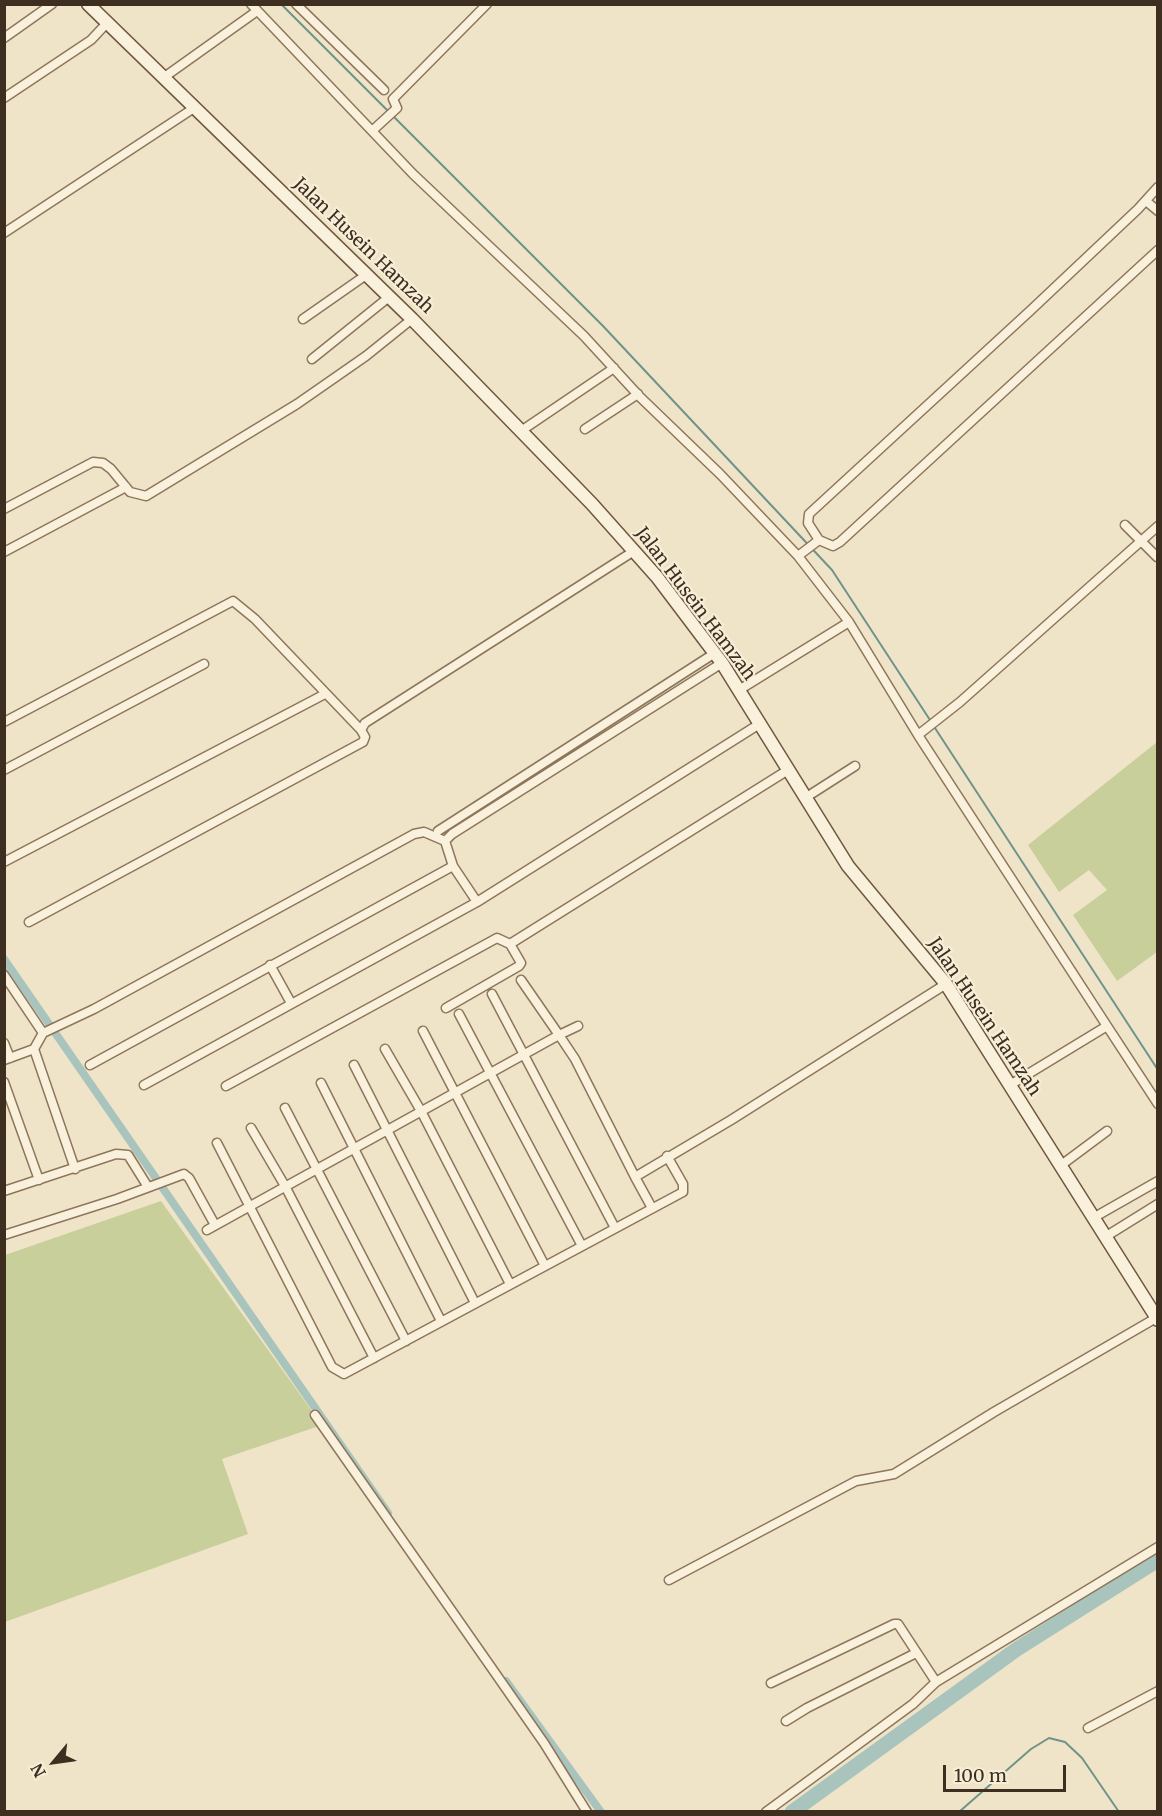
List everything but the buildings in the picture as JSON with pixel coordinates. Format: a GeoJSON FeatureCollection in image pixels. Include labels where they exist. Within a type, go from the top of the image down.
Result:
{"type":"FeatureCollection","features":[{"type":"Feature","properties":{"kind":"street"},"geometry":{"type":"LineString","coordinates":[[4,38],[52,4]]}},
{"type":"Feature","properties":{"kind":"street","name":"Jalan Husein Hamzah"},"geometry":{"type":"LineString","coordinates":[[88,4],[412,318],[634,551],[718,658],[761,723],[848,866],[946,984],[1157,1319]]}},
{"type":"Feature","properties":{"kind":"street"},"geometry":{"type":"LineString","coordinates":[[296,4],[384,90]]}},
{"type":"Feature","properties":{"kind":"street"},"geometry":{"type":"LineString","coordinates":[[375,128],[397,108],[393,99],[487,4]]}},
{"type":"Feature","properties":{"kind":"street"},"geometry":{"type":"LineString","coordinates":[[163,78],[255,7],[375,128],[483,243],[584,336],[638,394],[800,555],[849,622],[1158,1104]]}},
{"type":"Feature","properties":{"kind":"street"},"geometry":{"type":"LineString","coordinates":[[4,98],[91,40],[107,23]]}},
{"type":"Feature","properties":{"kind":"street"},"geometry":{"type":"LineString","coordinates":[[4,233],[194,108]]}},
{"type":"Feature","properties":{"kind":"street"},"geometry":{"type":"LineString","coordinates":[[1158,187],[1149,193],[1146,201],[809,514],[808,523],[818,541],[833,546],[840,542],[1158,250]]}},
{"type":"Feature","properties":{"kind":"street"},"geometry":{"type":"LineString","coordinates":[[1146,201],[1158,211]]}},
{"type":"Feature","properties":{"kind":"street"},"geometry":{"type":"LineString","coordinates":[[303,319],[366,275]]}},
{"type":"Feature","properties":{"kind":"street"},"geometry":{"type":"LineString","coordinates":[[312,359],[389,297]]}},
{"type":"Feature","properties":{"kind":"street"},"geometry":{"type":"LineString","coordinates":[[4,509],[93,462],[104,463],[126,487],[135,494],[146,496],[297,404],[366,356],[412,318]]}},
{"type":"Feature","properties":{"kind":"street"},"geometry":{"type":"LineString","coordinates":[[521,431],[614,368]]}},
{"type":"Feature","properties":{"kind":"street"},"geometry":{"type":"LineString","coordinates":[[585,429],[638,394]]}},
{"type":"Feature","properties":{"kind":"street"},"geometry":{"type":"LineString","coordinates":[[4,552],[126,487]]}},
{"type":"Feature","properties":{"kind":"street"},"geometry":{"type":"LineString","coordinates":[[1125,525],[1157,557]]}},
{"type":"Feature","properties":{"kind":"street"},"geometry":{"type":"LineString","coordinates":[[920,733],[1158,526]]}},
{"type":"Feature","properties":{"kind":"street"},"geometry":{"type":"LineString","coordinates":[[800,555],[818,541]]}},
{"type":"Feature","properties":{"kind":"street"},"geometry":{"type":"LineString","coordinates":[[361,730],[365,723],[634,551]]}},
{"type":"Feature","properties":{"kind":"street"},"geometry":{"type":"LineString","coordinates":[[4,722],[233,601],[255,619],[361,730],[365,737],[363,742],[29,922]]}},
{"type":"Feature","properties":{"kind":"street"},"geometry":{"type":"LineString","coordinates":[[739,690],[849,622]]}},
{"type":"Feature","properties":{"kind":"street"},"geometry":{"type":"LineString","coordinates":[[438,831],[634,705],[718,658]]}},
{"type":"Feature","properties":{"kind":"street"},"geometry":{"type":"LineString","coordinates":[[445,842],[464,826],[641,715],[718,658]]}},
{"type":"Feature","properties":{"kind":"street"},"geometry":{"type":"LineString","coordinates":[[4,770],[204,663]]}},
{"type":"Feature","properties":{"kind":"street"},"geometry":{"type":"LineString","coordinates":[[4,862],[325,694]]}},
{"type":"Feature","properties":{"kind":"street"},"geometry":{"type":"LineString","coordinates":[[634,705],[641,715]]}},
{"type":"Feature","properties":{"kind":"street"},"geometry":{"type":"LineString","coordinates":[[144,1085],[477,902],[761,723]]}},
{"type":"Feature","properties":{"kind":"street"},"geometry":{"type":"LineString","coordinates":[[805,798],[855,766]]}},
{"type":"Feature","properties":{"kind":"street"},"geometry":{"type":"LineString","coordinates":[[510,944],[788,770]]}},
{"type":"Feature","properties":{"kind":"street"},"geometry":{"type":"LineString","coordinates":[[459,817],[464,826]]}},
{"type":"Feature","properties":{"kind":"street"},"geometry":{"type":"LineString","coordinates":[[4,1042],[8,1059],[34,1049],[44,1033],[94,1009],[414,834],[424,832],[445,842],[453,866],[477,902]]}},
{"type":"Feature","properties":{"kind":"street"},"geometry":{"type":"LineString","coordinates":[[90,1065],[453,866]]}},
{"type":"Feature","properties":{"kind":"street"},"geometry":{"type":"LineString","coordinates":[[226,1086],[496,938],[510,944],[521,963],[519,966],[446,1008]]}},
{"type":"Feature","properties":{"kind":"street"},"geometry":{"type":"LineString","coordinates":[[270,965],[291,1003]]}},
{"type":"Feature","properties":{"kind":"street"},"geometry":{"type":"LineString","coordinates":[[4,975],[44,1033]]}},
{"type":"Feature","properties":{"kind":"street"},"geometry":{"type":"LineString","coordinates":[[521,980],[575,1059],[652,1208]]}},
{"type":"Feature","properties":{"kind":"street"},"geometry":{"type":"LineString","coordinates":[[635,1177],[731,1120],[946,984]]}},
{"type":"Feature","properties":{"kind":"street"},"geometry":{"type":"LineString","coordinates":[[492,994],[615,1228]]}},
{"type":"Feature","properties":{"kind":"street"},"geometry":{"type":"LineString","coordinates":[[459,1014],[582,1246]]}},
{"type":"Feature","properties":{"kind":"street"},"geometry":{"type":"LineString","coordinates":[[207,1230],[524,1053],[578,1026]]}},
{"type":"Feature","properties":{"kind":"street"},"geometry":{"type":"LineString","coordinates":[[1010,1085],[1107,1026]]}},
{"type":"Feature","properties":{"kind":"street"},"geometry":{"type":"LineString","coordinates":[[423,1031],[544,1266]]}},
{"type":"Feature","properties":{"kind":"street"},"geometry":{"type":"LineString","coordinates":[[34,1049],[75,1169]]}},
{"type":"Feature","properties":{"kind":"street"},"geometry":{"type":"LineString","coordinates":[[385,1049],[421,1112],[510,1284]]}},
{"type":"Feature","properties":{"kind":"street"},"geometry":{"type":"LineString","coordinates":[[354,1065],[475,1303]]}},
{"type":"Feature","properties":{"kind":"street"},"geometry":{"type":"LineString","coordinates":[[4,1082],[39,1180]]}},
{"type":"Feature","properties":{"kind":"street"},"geometry":{"type":"LineString","coordinates":[[321,1083],[352,1149],[441,1321]]}},
{"type":"Feature","properties":{"kind":"street"},"geometry":{"type":"LineString","coordinates":[[285,1108],[406,1341]]}},
{"type":"Feature","properties":{"kind":"street"},"geometry":{"type":"LineString","coordinates":[[251,1128],[285,1186],[374,1358]]}},
{"type":"Feature","properties":{"kind":"street"},"geometry":{"type":"LineString","coordinates":[[1060,1166],[1107,1131]]}},
{"type":"Feature","properties":{"kind":"street"},"geometry":{"type":"LineString","coordinates":[[216,1143],[335,1371],[344,1374],[685,1188],[667,1156]]}},
{"type":"Feature","properties":{"kind":"street"},"geometry":{"type":"LineString","coordinates":[[4,1191],[116,1154],[128,1155],[151,1186]]}},
{"type":"Feature","properties":{"kind":"street"},"geometry":{"type":"LineString","coordinates":[[4,1235],[184,1173],[215,1224]]}},
{"type":"Feature","properties":{"kind":"street"},"geometry":{"type":"LineString","coordinates":[[1093,1218],[1158,1181]]}},
{"type":"Feature","properties":{"kind":"street"},"geometry":{"type":"LineString","coordinates":[[1105,1237],[1158,1204]]}},
{"type":"Feature","properties":{"kind":"street"},"geometry":{"type":"LineString","coordinates":[[669,1580],[856,1481],[894,1474],[994,1412],[1157,1319]]}},
{"type":"Feature","properties":{"kind":"street"},"geometry":{"type":"LineString","coordinates":[[315,1415],[544,1743],[587,1812]]}},
{"type":"Feature","properties":{"kind":"street"},"geometry":{"type":"LineString","coordinates":[[766,1812],[914,1704],[936,1682],[1158,1547]]}},
{"type":"Feature","properties":{"kind":"street"},"geometry":{"type":"LineString","coordinates":[[771,1683],[894,1624],[898,1624],[936,1682]]}},
{"type":"Feature","properties":{"kind":"street"},"geometry":{"type":"LineString","coordinates":[[786,1721],[916,1653]]}},
{"type":"Feature","properties":{"kind":"street"},"geometry":{"type":"LineString","coordinates":[[1088,1728],[1158,1691]]}},
{"type":"Feature","properties":{"kind":"green space"},"geometry":{"type":"Polygon","coordinates":[[[1157,742],[1157,952],[1117,981],[1073,915],[1107,890],[1089,870],[1059,892],[1028,845],[1157,742]]]}},
{"type":"Feature","properties":{"kind":"green space"},"geometry":{"type":"Polygon","coordinates":[[[161,1201],[322,1425],[222,1459],[248,1534],[5,1622],[5,1255],[161,1201]]]}},
{"type":"Feature","properties":{"kind":"waterway"},"geometry":{"type":"LineString","coordinates":[[281,4],[603,326],[832,570],[930,720]]}},
{"type":"Feature","properties":{"kind":"waterway"},"geometry":{"type":"LineString","coordinates":[[933,725],[1158,1070]]}},
{"type":"Feature","properties":{"kind":"waterway"},"geometry":{"type":"LineString","coordinates":[[4,959],[388,1513]]}},
{"type":"Feature","properties":{"kind":"waterway"},"geometry":{"type":"LineString","coordinates":[[792,1812],[1017,1649],[1158,1560]]}},
{"type":"Feature","properties":{"kind":"waterway"},"geometry":{"type":"LineString","coordinates":[[506,1681],[601,1812]]}},
{"type":"Feature","properties":{"kind":"waterway"},"geometry":{"type":"LineString","coordinates":[[959,1812],[1031,1749],[1049,1738],[1065,1742],[1082,1758],[1119,1812]]}}]}
